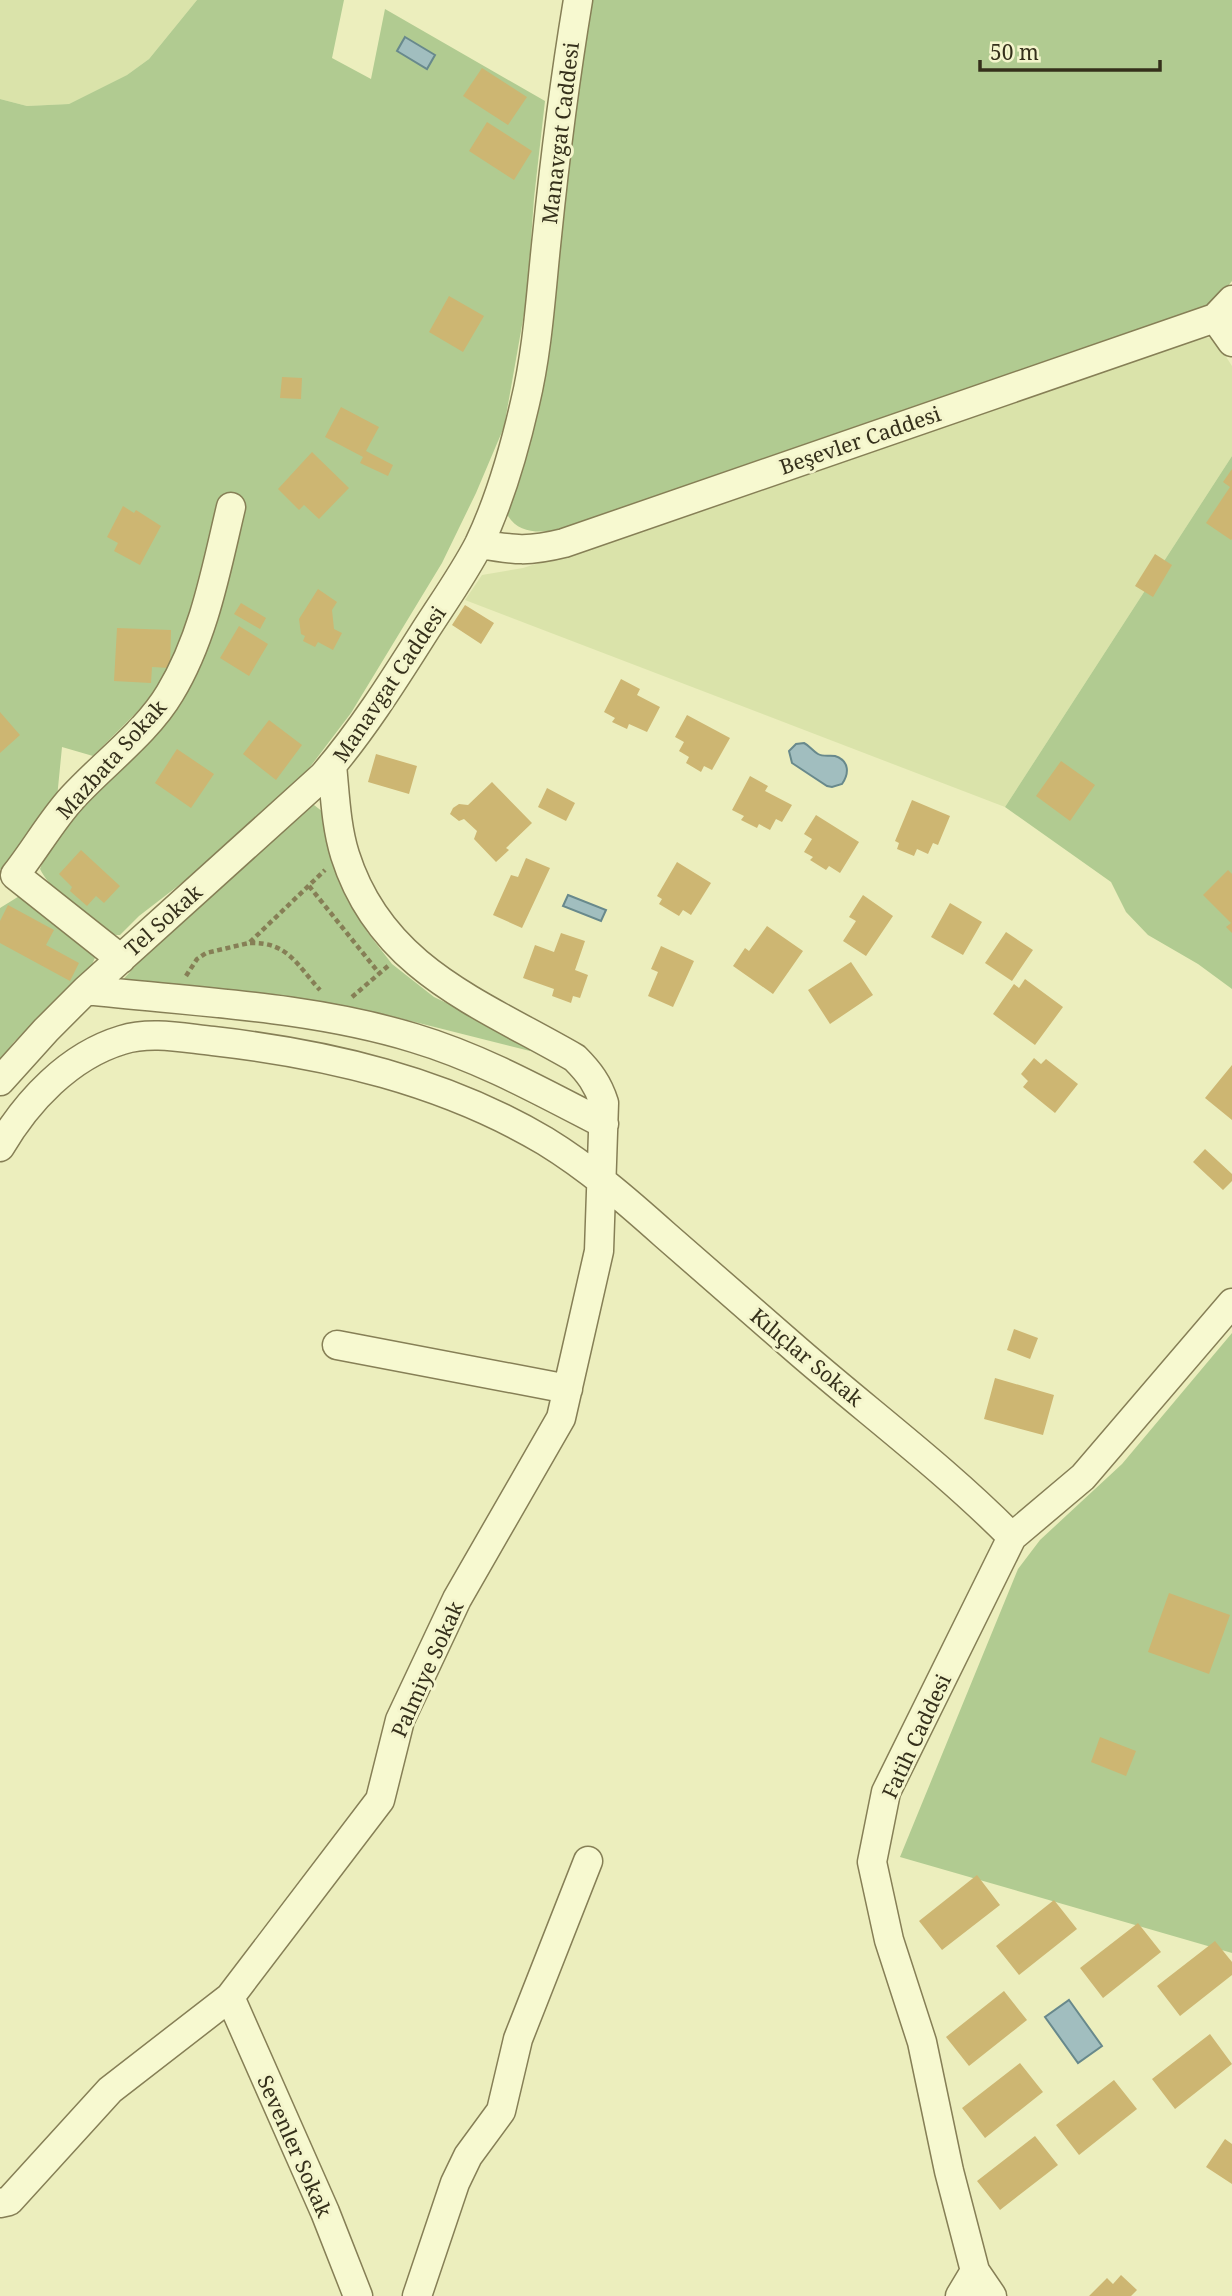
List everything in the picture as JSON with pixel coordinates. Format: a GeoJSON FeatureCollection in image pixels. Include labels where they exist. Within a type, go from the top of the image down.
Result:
{"type":"FeatureCollection","features":[{"type":"Feature","properties":{"kind":"street","name":"Manavgat Caddesi"},"geometry":{"type":"LineString","coordinates":[[578,0],[563,94],[535,345],[526,401],[498,494],[479,544],[461,576],[349,746],[332,765],[338,822],[345,855],[361,895],[378,920],[405,952],[429,973],[463,996],[575,1058],[590,1072],[604,1103],[600,1178]]}},
{"type":"Feature","properties":{"kind":"street","name":"Beşevler Caddesi"},"geometry":{"type":"LineString","coordinates":[[479,544],[512,550],[534,550],[564,543],[1224,309]]}},
{"type":"Feature","properties":{"kind":"street"},"geometry":{"type":"LineString","coordinates":[[1224,309],[1232,342]]}},
{"type":"Feature","properties":{"kind":"street","name":"Mazbata Sokak"},"geometry":{"type":"LineString","coordinates":[[121,959],[15,875],[70,800],[152,718],[169,696],[186,664],[206,607],[231,507]]}},
{"type":"Feature","properties":{"kind":"street","name":"Tel Sokak"},"geometry":{"type":"LineString","coordinates":[[0,1081],[86,990],[332,765]]}},
{"type":"Feature","properties":{"kind":"street"},"geometry":{"type":"LineString","coordinates":[[86,990],[320,1016],[414,1038],[491,1066],[604,1124]]}},
{"type":"Feature","properties":{"kind":"street"},"geometry":{"type":"LineString","coordinates":[[0,1147],[27,1108],[74,1063],[122,1040],[148,1035],[249,1045],[360,1065],[498,1116],[542,1140],[600,1178]]}},
{"type":"Feature","properties":{"kind":"street","name":"Palmiye Sokak"},"geometry":{"type":"LineString","coordinates":[[0,2203],[9,2201],[110,2090],[230,1997],[380,1800],[400,1720],[457,1599],[561,1418],[599,1251],[600,1178]]}},
{"type":"Feature","properties":{"kind":"street","name":"Kılıçlar Sokak"},"geometry":{"type":"LineString","coordinates":[[600,1178],[797,1351],[972,1496],[1012,1537]]}},
{"type":"Feature","properties":{"kind":"street","name":"Fatih Caddesi"},"geometry":{"type":"LineString","coordinates":[[975,2271],[922,2042],[889,1940],[872,1863],[886,1792],[1012,1537],[1083,1477],[1232,1303]]}},
{"type":"Feature","properties":{"kind":"street"},"geometry":{"type":"LineString","coordinates":[[337,1345],[568,1389]]}},
{"type":"Feature","properties":{"kind":"street"},"geometry":{"type":"LineString","coordinates":[[417,2296],[454,2183],[468,2156],[500,2111],[517,2039],[588,1861]]}},
{"type":"Feature","properties":{"kind":"street","name":"Sevenler Sokak"},"geometry":{"type":"LineString","coordinates":[[230,1997],[325,2212],[358,2296]]}},
{"type":"Feature","properties":{"kind":"street"},"geometry":{"type":"LineString","coordinates":[[960,2296],[975,2271],[992,2296]]}},
{"type":"Feature","properties":{"kind":"path"},"geometry":{"type":"LineString","coordinates":[[249,943],[345,855]]}},
{"type":"Feature","properties":{"kind":"path"},"geometry":{"type":"LineString","coordinates":[[309,886],[379,974]]}},
{"type":"Feature","properties":{"kind":"path"},"geometry":{"type":"LineString","coordinates":[[174,1000],[190,968],[206,953],[264,942],[285,951],[323,993]]}},
{"type":"Feature","properties":{"kind":"path"},"geometry":{"type":"LineString","coordinates":[[344,1003],[405,952]]}},
{"type":"Feature","properties":{"kind":"green space"},"geometry":{"type":"Polygon","coordinates":[[[0,0],[197,0],[149,59],[127,75],[69,104],[27,106],[0,99],[0,0]]]}},
{"type":"Feature","properties":{"kind":"green space"},"geometry":{"type":"Polygon","coordinates":[[[197,0],[344,0],[332,58],[371,79],[385,9],[545,101],[527,297],[504,427],[442,563],[351,713],[307,771],[209,862],[139,916],[120,935],[113,935],[96,930],[80,917],[56,892],[40,869],[47,853],[68,822],[143,745],[168,714],[189,680],[204,648],[218,607],[230,564],[241,499],[227,495],[189,622],[165,684],[93,756],[62,747],[57,798],[0,870],[0,99],[27,106],[69,104],[127,75],[149,59],[197,0]]]}},
{"type":"Feature","properties":{"kind":"green space"},"geometry":{"type":"Polygon","coordinates":[[[590,0],[1232,0],[1232,281],[1211,307],[588,523],[542,532],[520,527],[511,521],[505,510],[590,0]]]}},
{"type":"Feature","properties":{"kind":"green space"},"geometry":{"type":"Polygon","coordinates":[[[1194,337],[1214,338],[1232,366],[1232,456],[1005,807],[465,600],[482,575],[523,568],[629,534],[1194,337]]]}},
{"type":"Feature","properties":{"kind":"green space"},"geometry":{"type":"Polygon","coordinates":[[[1232,456],[1232,989],[1198,964],[1148,935],[1126,912],[1111,882],[1005,807],[1232,456]]]}},
{"type":"Feature","properties":{"kind":"green space"},"geometry":{"type":"Polygon","coordinates":[[[306,805],[314,805],[323,812],[348,901],[392,964],[434,997],[528,1042],[530,1051],[379,1013],[323,1003],[118,985],[152,948],[306,805]]]}},
{"type":"Feature","properties":{"kind":"green space"},"geometry":{"type":"Polygon","coordinates":[[[21,895],[97,953],[91,967],[14,1042],[0,1060],[0,908],[21,895]]]}},
{"type":"Feature","properties":{"kind":"green space"},"geometry":{"type":"Polygon","coordinates":[[[1232,1333],[1232,1953],[900,1857],[1018,1569],[1040,1540],[1122,1464],[1232,1333]]]}},
{"type":"Feature","properties":{"kind":"water"},"geometry":{"type":"Polygon","coordinates":[[[405,37],[435,55],[427,69],[397,51],[405,37]]]}},
{"type":"Feature","properties":{"kind":"water"},"geometry":{"type":"Polygon","coordinates":[[[804,743],[820,755],[835,756],[846,764],[847,772],[842,784],[827,786],[792,763],[789,751],[796,744],[804,743]]]}},
{"type":"Feature","properties":{"kind":"water"},"geometry":{"type":"Polygon","coordinates":[[[568,895],[606,910],[601,921],[563,906],[568,895]]]}},
{"type":"Feature","properties":{"kind":"water"},"geometry":{"type":"Polygon","coordinates":[[[1069,2000],[1102,2046],[1078,2063],[1045,2017],[1069,2000]]]}},
{"type":"Feature","properties":{"kind":"building"},"geometry":{"type":"Polygon","coordinates":[[[482,68],[527,97],[508,125],[463,96],[482,68]]]}},
{"type":"Feature","properties":{"kind":"building"},"geometry":{"type":"Polygon","coordinates":[[[487,122],[532,151],[514,180],[469,151],[487,122]]]}},
{"type":"Feature","properties":{"kind":"building"},"geometry":{"type":"Polygon","coordinates":[[[449,296],[484,316],[463,352],[429,332],[449,296]]]}},
{"type":"Feature","properties":{"kind":"building"},"geometry":{"type":"Polygon","coordinates":[[[282,377],[302,378],[301,399],[280,398],[282,377]]]}},
{"type":"Feature","properties":{"kind":"building"},"geometry":{"type":"Polygon","coordinates":[[[341,407],[379,427],[366,451],[393,465],[388,476],[360,463],[363,457],[325,437],[341,407]]]}},
{"type":"Feature","properties":{"kind":"building"},"geometry":{"type":"Polygon","coordinates":[[[312,452],[349,488],[319,519],[304,505],[299,510],[278,489],[312,452]]]}},
{"type":"Feature","properties":{"kind":"building"},"geometry":{"type":"Polygon","coordinates":[[[1232,469],[1231,540],[1206,523],[1230,487],[1223,482],[1232,469]]]}},
{"type":"Feature","properties":{"kind":"building"},"geometry":{"type":"Polygon","coordinates":[[[123,506],[134,513],[136,510],[161,526],[140,565],[114,551],[118,543],[107,537],[123,506]]]}},
{"type":"Feature","properties":{"kind":"building"},"geometry":{"type":"Polygon","coordinates":[[[1155,554],[1172,565],[1153,597],[1135,586],[1155,554]]]}},
{"type":"Feature","properties":{"kind":"building"},"geometry":{"type":"Polygon","coordinates":[[[318,589],[337,602],[332,610],[334,629],[342,633],[333,650],[318,642],[315,647],[303,641],[305,636],[301,634],[299,619],[318,589]]]}},
{"type":"Feature","properties":{"kind":"building"},"geometry":{"type":"Polygon","coordinates":[[[241,603],[266,618],[260,629],[234,614],[241,603]]]}},
{"type":"Feature","properties":{"kind":"building"},"geometry":{"type":"Polygon","coordinates":[[[465,605],[494,623],[481,644],[452,625],[465,605]]]}},
{"type":"Feature","properties":{"kind":"building"},"geometry":{"type":"Polygon","coordinates":[[[239,626],[268,644],[249,676],[220,658],[239,626]]]}},
{"type":"Feature","properties":{"kind":"building"},"geometry":{"type":"Polygon","coordinates":[[[117,628],[171,630],[170,668],[152,667],[151,683],[114,681],[117,628]]]}},
{"type":"Feature","properties":{"kind":"building"},"geometry":{"type":"Polygon","coordinates":[[[621,679],[640,689],[637,695],[660,707],[647,732],[629,724],[627,729],[612,722],[615,718],[604,712],[621,679]]]}},
{"type":"Feature","properties":{"kind":"building"},"geometry":{"type":"Polygon","coordinates":[[[0,712],[20,735],[0,753],[0,712]]]}},
{"type":"Feature","properties":{"kind":"building"},"geometry":{"type":"Polygon","coordinates":[[[687,715],[730,738],[712,770],[704,766],[701,772],[686,763],[689,757],[679,751],[684,742],[675,737],[687,715]]]}},
{"type":"Feature","properties":{"kind":"building"},"geometry":{"type":"Polygon","coordinates":[[[269,720],[302,745],[276,780],[243,754],[269,720]]]}},
{"type":"Feature","properties":{"kind":"building"},"geometry":{"type":"Polygon","coordinates":[[[177,749],[214,774],[191,808],[155,783],[177,749]]]}},
{"type":"Feature","properties":{"kind":"building"},"geometry":{"type":"Polygon","coordinates":[[[376,754],[417,766],[409,794],[368,782],[376,754]]]}},
{"type":"Feature","properties":{"kind":"building"},"geometry":{"type":"Polygon","coordinates":[[[1061,761],[1095,785],[1070,821],[1036,796],[1061,761]]]}},
{"type":"Feature","properties":{"kind":"building"},"geometry":{"type":"Polygon","coordinates":[[[750,776],[768,786],[765,791],[792,805],[782,822],[776,819],[770,830],[759,824],[757,828],[741,820],[744,816],[732,810],[750,776]]]}},
{"type":"Feature","properties":{"kind":"building"},"geometry":{"type":"Polygon","coordinates":[[[492,782],[532,823],[506,848],[509,850],[496,862],[474,839],[477,831],[464,819],[459,821],[450,814],[459,804],[468,805],[492,782]]]}},
{"type":"Feature","properties":{"kind":"building"},"geometry":{"type":"Polygon","coordinates":[[[547,788],[575,803],[566,821],[538,807],[547,788]]]}},
{"type":"Feature","properties":{"kind":"building"},"geometry":{"type":"Polygon","coordinates":[[[912,800],[950,816],[938,845],[933,843],[928,854],[917,849],[914,856],[897,849],[899,843],[895,841],[912,800]]]}},
{"type":"Feature","properties":{"kind":"building"},"geometry":{"type":"Polygon","coordinates":[[[816,815],[859,842],[840,873],[829,866],[826,870],[810,860],[813,857],[804,852],[812,839],[804,834],[816,815]]]}},
{"type":"Feature","properties":{"kind":"building"},"geometry":{"type":"Polygon","coordinates":[[[81,850],[120,886],[104,903],[96,896],[87,906],[70,891],[72,887],[59,874],[81,850]]]}},
{"type":"Feature","properties":{"kind":"building"},"geometry":{"type":"Polygon","coordinates":[[[526,858],[550,868],[522,928],[493,915],[511,875],[518,877],[526,858]]]}},
{"type":"Feature","properties":{"kind":"building"},"geometry":{"type":"Polygon","coordinates":[[[677,862],[711,883],[691,915],[683,910],[679,916],[659,904],[662,899],[657,896],[677,862]]]}},
{"type":"Feature","properties":{"kind":"building"},"geometry":{"type":"Polygon","coordinates":[[[1228,870],[1232,874],[1232,933],[1226,927],[1231,923],[1203,895],[1228,870]]]}},
{"type":"Feature","properties":{"kind":"building"},"geometry":{"type":"Polygon","coordinates":[[[863,895],[893,916],[866,956],[843,941],[856,921],[849,917],[863,895]]]}},
{"type":"Feature","properties":{"kind":"building"},"geometry":{"type":"Polygon","coordinates":[[[950,903],[982,922],[963,955],[931,937],[950,903]]]}},
{"type":"Feature","properties":{"kind":"building"},"geometry":{"type":"Polygon","coordinates":[[[8,905],[54,930],[46,945],[79,963],[70,981],[0,943],[0,921],[8,905]]]}},
{"type":"Feature","properties":{"kind":"building"},"geometry":{"type":"Polygon","coordinates":[[[767,926],[803,951],[773,994],[733,966],[745,948],[749,951],[767,926]]]}},
{"type":"Feature","properties":{"kind":"building"},"geometry":{"type":"Polygon","coordinates":[[[1006,932],[1033,950],[1012,981],[985,963],[1006,932]]]}},
{"type":"Feature","properties":{"kind":"building"},"geometry":{"type":"Polygon","coordinates":[[[561,933],[585,941],[575,970],[588,975],[580,998],[573,996],[571,1003],[552,996],[554,989],[523,978],[535,945],[554,952],[561,933]]]}},
{"type":"Feature","properties":{"kind":"building"},"geometry":{"type":"Polygon","coordinates":[[[661,946],[694,961],[673,1007],[648,996],[658,972],[651,969],[661,946]]]}},
{"type":"Feature","properties":{"kind":"building"},"geometry":{"type":"Polygon","coordinates":[[[851,962],[873,995],[830,1024],[808,990],[851,962]]]}},
{"type":"Feature","properties":{"kind":"building"},"geometry":{"type":"Polygon","coordinates":[[[1025,979],[1063,1007],[1035,1045],[993,1014],[1014,984],[1019,988],[1025,979]]]}},
{"type":"Feature","properties":{"kind":"building"},"geometry":{"type":"Polygon","coordinates":[[[1034,1058],[1041,1064],[1046,1059],[1078,1084],[1055,1113],[1023,1087],[1028,1081],[1021,1074],[1034,1058]]]}},
{"type":"Feature","properties":{"kind":"building"},"geometry":{"type":"Polygon","coordinates":[[[1232,1065],[1232,1120],[1205,1098],[1232,1065]]]}},
{"type":"Feature","properties":{"kind":"building"},"geometry":{"type":"Polygon","coordinates":[[[1205,1149],[1232,1174],[1232,1181],[1223,1190],[1193,1162],[1205,1149]]]}},
{"type":"Feature","properties":{"kind":"building"},"geometry":{"type":"Polygon","coordinates":[[[1014,1329],[1038,1338],[1030,1359],[1007,1350],[1014,1329]]]}},
{"type":"Feature","properties":{"kind":"building"},"geometry":{"type":"Polygon","coordinates":[[[995,1378],[1054,1395],[1043,1435],[984,1419],[995,1378]]]}},
{"type":"Feature","properties":{"kind":"building"},"geometry":{"type":"Polygon","coordinates":[[[1169,1593],[1230,1615],[1209,1674],[1148,1652],[1169,1593]]]}},
{"type":"Feature","properties":{"kind":"building"},"geometry":{"type":"Polygon","coordinates":[[[1100,1737],[1136,1751],[1126,1776],[1091,1762],[1100,1737]]]}},
{"type":"Feature","properties":{"kind":"building"},"geometry":{"type":"Polygon","coordinates":[[[977,1875],[1000,1905],[942,1950],[919,1921],[977,1875]]]}},
{"type":"Feature","properties":{"kind":"building"},"geometry":{"type":"Polygon","coordinates":[[[1054,1900],[1077,1929],[1019,1975],[996,1946],[1054,1900]]]}},
{"type":"Feature","properties":{"kind":"building"},"geometry":{"type":"Polygon","coordinates":[[[1138,1923],[1161,1952],[1103,1998],[1080,1968],[1138,1923]]]}},
{"type":"Feature","properties":{"kind":"building"},"geometry":{"type":"Polygon","coordinates":[[[1215,1941],[1232,1962],[1232,1975],[1180,2016],[1157,1986],[1215,1941]]]}},
{"type":"Feature","properties":{"kind":"building"},"geometry":{"type":"Polygon","coordinates":[[[1004,1991],[1027,2020],[969,2066],[946,2037],[1004,1991]]]}},
{"type":"Feature","properties":{"kind":"building"},"geometry":{"type":"Polygon","coordinates":[[[1210,2034],[1232,2064],[1175,2109],[1152,2079],[1210,2034]]]}},
{"type":"Feature","properties":{"kind":"building"},"geometry":{"type":"Polygon","coordinates":[[[1020,2063],[1043,2092],[985,2138],[962,2108],[1020,2063]]]}},
{"type":"Feature","properties":{"kind":"building"},"geometry":{"type":"Polygon","coordinates":[[[1114,2080],[1137,2109],[1079,2155],[1056,2125],[1114,2080]]]}},
{"type":"Feature","properties":{"kind":"building"},"geometry":{"type":"Polygon","coordinates":[[[1035,2136],[1058,2165],[1000,2210],[977,2181],[1035,2136]]]}},
{"type":"Feature","properties":{"kind":"building"},"geometry":{"type":"Polygon","coordinates":[[[1225,2139],[1232,2144],[1232,2184],[1206,2167],[1225,2139]]]}},
{"type":"Feature","properties":{"kind":"building"},"geometry":{"type":"Polygon","coordinates":[[[1121,2275],[1137,2290],[1131,2296],[1089,2296],[1107,2278],[1113,2284],[1121,2275]]]}}]}
